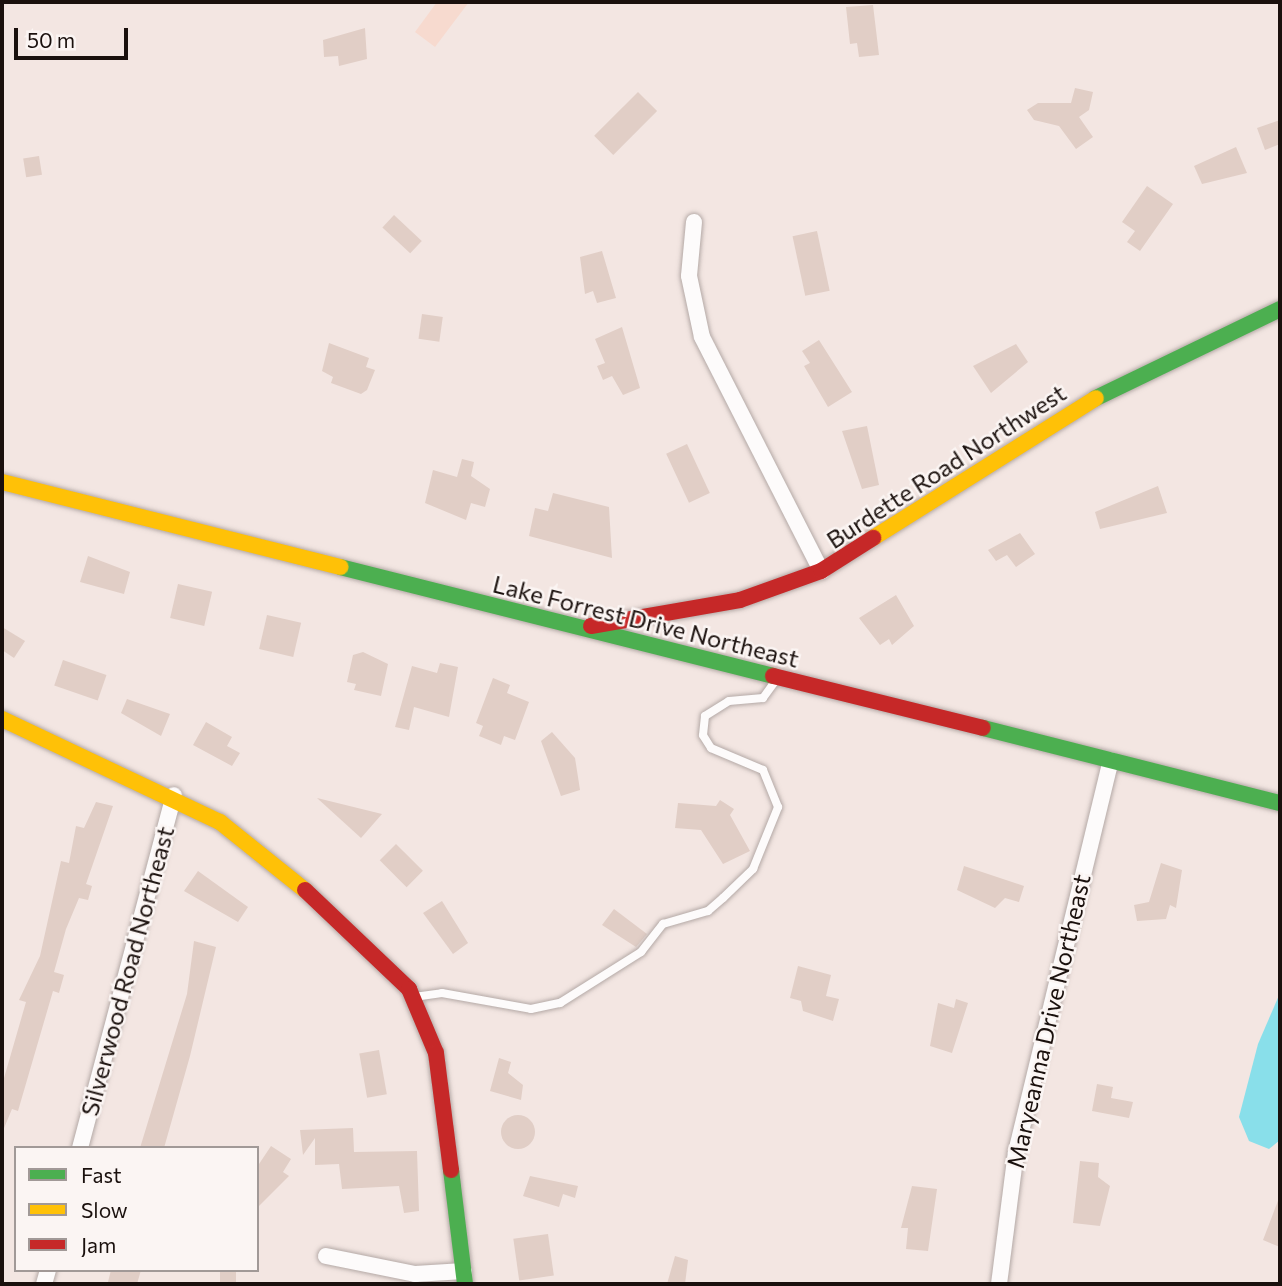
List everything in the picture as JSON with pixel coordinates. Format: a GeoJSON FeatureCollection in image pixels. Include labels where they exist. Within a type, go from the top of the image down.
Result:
{"type":"FeatureCollection","features":[{"type":"Feature","properties":{"kind":"street"},"geometry":{"type":"LineString","coordinates":[[694,222],[689,276],[702,337],[821,571]]}},
{"type":"Feature","properties":{"kind":"street","name":"Burdette Road Northwest"},"geometry":{"type":"LineString","coordinates":[[581,628],[740,600],[821,571],[1090,401],[1280,309]]}},
{"type":"Feature","properties":{"kind":"street","name":"Lake Forrest Drive Northeast"},"geometry":{"type":"LineString","coordinates":[[2,482],[1280,803]]}},
{"type":"Feature","properties":{"kind":"street"},"geometry":{"type":"LineString","coordinates":[[2,719],[174,795],[266,853],[414,997],[436,1053],[465,1278],[415,1274],[326,1256]]}},
{"type":"Feature","properties":{"kind":"street","name":"Maryeanna Drive Northeast"},"geometry":{"type":"LineString","coordinates":[[999,1284],[1016,1152],[1111,761]]}},
{"type":"Feature","properties":{"kind":"street","name":"Silverwood Road Northeast"},"geometry":{"type":"LineString","coordinates":[[81,1146],[174,795]]}},
{"type":"Feature","properties":{"kind":"lane"},"geometry":{"type":"LineString","coordinates":[[414,997],[442,993],[531,1009],[560,1003],[641,952],[663,924],[708,911],[723,898],[753,869],[778,807],[763,770],[711,748],[703,736],[705,716],[729,701],[764,698],[777,677]]}},
{"type":"Feature","properties":{"kind":"shaded area"},"geometry":{"type":"Polygon","coordinates":[[[437,2],[469,2],[435,47],[415,32],[437,2]]]}},
{"type":"Feature","properties":{"kind":"water"},"geometry":{"type":"Polygon","coordinates":[[[1280,993],[1280,1140],[1269,1149],[1249,1141],[1239,1117],[1258,1044],[1280,993]]]}},
{"type":"Feature","properties":{"kind":"building"},"geometry":{"type":"Polygon","coordinates":[[[873,5],[879,55],[859,57],[857,43],[850,44],[846,7],[873,5]]]}},
{"type":"Feature","properties":{"kind":"building"},"geometry":{"type":"Polygon","coordinates":[[[365,28],[367,59],[339,66],[338,56],[324,57],[323,40],[365,28]]]}},
{"type":"Feature","properties":{"kind":"building"},"geometry":{"type":"Polygon","coordinates":[[[1075,88],[1093,92],[1089,110],[1079,117],[1093,137],[1076,149],[1059,126],[1034,120],[1027,110],[1038,103],[1071,103],[1075,88]]]}},
{"type":"Feature","properties":{"kind":"building"},"geometry":{"type":"Polygon","coordinates":[[[638,92],[657,111],[613,155],[594,136],[638,92]]]}},
{"type":"Feature","properties":{"kind":"building"},"geometry":{"type":"Polygon","coordinates":[[[1280,120],[1280,144],[1265,150],[1257,128],[1280,120]]]}},
{"type":"Feature","properties":{"kind":"building"},"geometry":{"type":"Polygon","coordinates":[[[1236,147],[1247,173],[1202,184],[1194,166],[1236,147]]]}},
{"type":"Feature","properties":{"kind":"building"},"geometry":{"type":"Polygon","coordinates":[[[39,156],[42,175],[26,177],[23,159],[39,156]]]}},
{"type":"Feature","properties":{"kind":"building"},"geometry":{"type":"Polygon","coordinates":[[[1147,186],[1173,204],[1140,251],[1127,242],[1135,231],[1122,222],[1147,186]]]}},
{"type":"Feature","properties":{"kind":"building"},"geometry":{"type":"Polygon","coordinates":[[[394,215],[422,241],[410,253],[382,227],[394,215]]]}},
{"type":"Feature","properties":{"kind":"building"},"geometry":{"type":"Polygon","coordinates":[[[817,231],[830,291],[805,296],[793,236],[817,231]]]}},
{"type":"Feature","properties":{"kind":"building"},"geometry":{"type":"Polygon","coordinates":[[[602,251],[616,298],[597,303],[593,291],[585,294],[580,257],[602,251]]]}},
{"type":"Feature","properties":{"kind":"building"},"geometry":{"type":"Polygon","coordinates":[[[422,314],[443,317],[439,342],[419,339],[422,314]]]}},
{"type":"Feature","properties":{"kind":"building"},"geometry":{"type":"Polygon","coordinates":[[[622,327],[640,388],[623,395],[612,376],[603,380],[597,366],[605,363],[595,339],[622,327]]]}},
{"type":"Feature","properties":{"kind":"building"},"geometry":{"type":"Polygon","coordinates":[[[819,340],[852,392],[828,407],[804,366],[810,363],[802,351],[819,340]]]}},
{"type":"Feature","properties":{"kind":"building"},"geometry":{"type":"Polygon","coordinates":[[[329,343],[369,358],[366,367],[375,370],[367,390],[361,394],[331,383],[333,377],[322,371],[329,343]]]}},
{"type":"Feature","properties":{"kind":"building"},"geometry":{"type":"Polygon","coordinates":[[[1016,344],[1028,362],[991,393],[973,366],[1016,344]]]}},
{"type":"Feature","properties":{"kind":"building"},"geometry":{"type":"Polygon","coordinates":[[[867,426],[879,485],[862,489],[842,431],[867,426]]]}},
{"type":"Feature","properties":{"kind":"building"},"geometry":{"type":"Polygon","coordinates":[[[687,444],[710,493],[689,503],[666,454],[687,444]]]}},
{"type":"Feature","properties":{"kind":"building"},"geometry":{"type":"Polygon","coordinates":[[[462,459],[474,462],[471,476],[490,489],[485,507],[471,503],[466,520],[425,503],[433,470],[457,477],[462,459]]]}},
{"type":"Feature","properties":{"kind":"building"},"geometry":{"type":"Polygon","coordinates":[[[1158,486],[1167,513],[1100,529],[1095,512],[1158,486]]]}},
{"type":"Feature","properties":{"kind":"building"},"geometry":{"type":"Polygon","coordinates":[[[553,493],[609,507],[612,558],[529,536],[535,508],[548,511],[553,493]]]}},
{"type":"Feature","properties":{"kind":"building"},"geometry":{"type":"Polygon","coordinates":[[[1020,533],[1035,554],[1016,567],[1007,555],[996,561],[988,550],[1020,533]]]}},
{"type":"Feature","properties":{"kind":"building"},"geometry":{"type":"Polygon","coordinates":[[[88,556],[130,572],[124,594],[80,582],[88,556]]]}},
{"type":"Feature","properties":{"kind":"building"},"geometry":{"type":"Polygon","coordinates":[[[178,584],[212,592],[204,626],[170,618],[178,584]]]}},
{"type":"Feature","properties":{"kind":"building"},"geometry":{"type":"Polygon","coordinates":[[[896,595],[914,626],[892,645],[889,639],[880,645],[859,618],[896,595]]]}},
{"type":"Feature","properties":{"kind":"building"},"geometry":{"type":"Polygon","coordinates":[[[267,615],[301,623],[293,657],[259,649],[267,615]]]}},
{"type":"Feature","properties":{"kind":"building"},"geometry":{"type":"Polygon","coordinates":[[[2,627],[25,641],[14,658],[2,650],[2,627]]]}},
{"type":"Feature","properties":{"kind":"building"},"geometry":{"type":"Polygon","coordinates":[[[363,652],[388,664],[381,696],[354,690],[356,684],[347,682],[353,655],[363,652]]]}},
{"type":"Feature","properties":{"kind":"building"},"geometry":{"type":"Polygon","coordinates":[[[63,660],[106,675],[98,701],[54,686],[63,660]]]}},
{"type":"Feature","properties":{"kind":"building"},"geometry":{"type":"Polygon","coordinates":[[[440,663],[458,667],[449,717],[414,707],[409,730],[395,727],[412,666],[437,673],[440,663]]]}},
{"type":"Feature","properties":{"kind":"building"},"geometry":{"type":"Polygon","coordinates":[[[493,678],[510,685],[507,693],[529,702],[515,740],[504,736],[501,745],[479,736],[483,726],[476,723],[493,678]]]}},
{"type":"Feature","properties":{"kind":"building"},"geometry":{"type":"Polygon","coordinates":[[[127,699],[170,714],[161,736],[121,713],[127,699]]]}},
{"type":"Feature","properties":{"kind":"building"},"geometry":{"type":"Polygon","coordinates":[[[206,722],[232,737],[227,746],[240,753],[232,766],[193,745],[206,722]]]}},
{"type":"Feature","properties":{"kind":"building"},"geometry":{"type":"Polygon","coordinates":[[[552,732],[575,758],[580,790],[561,796],[541,741],[552,732]]]}},
{"type":"Feature","properties":{"kind":"building"},"geometry":{"type":"Polygon","coordinates":[[[317,798],[382,814],[361,838],[317,798]]]}},
{"type":"Feature","properties":{"kind":"building"},"geometry":{"type":"Polygon","coordinates":[[[720,800],[734,809],[730,815],[750,851],[723,864],[701,830],[675,828],[678,803],[716,806],[720,800]]]}},
{"type":"Feature","properties":{"kind":"building"},"geometry":{"type":"Polygon","coordinates":[[[96,802],[113,806],[86,884],[92,886],[88,900],[79,898],[66,929],[54,972],[64,975],[59,993],[53,991],[18,1111],[12,1109],[2,1133],[2,1085],[26,1002],[19,1000],[40,956],[61,861],[69,863],[76,826],[84,828],[96,802]]]}},
{"type":"Feature","properties":{"kind":"building"},"geometry":{"type":"Polygon","coordinates":[[[396,844],[423,871],[407,887],[380,860],[396,844]]]}},
{"type":"Feature","properties":{"kind":"building"},"geometry":{"type":"Polygon","coordinates":[[[1161,863],[1182,870],[1176,908],[1170,905],[1166,919],[1137,921],[1134,905],[1149,902],[1161,863]]]}},
{"type":"Feature","properties":{"kind":"building"},"geometry":{"type":"Polygon","coordinates":[[[964,866],[1024,886],[1019,902],[1005,898],[995,908],[957,890],[964,866]]]}},
{"type":"Feature","properties":{"kind":"building"},"geometry":{"type":"Polygon","coordinates":[[[198,871],[248,907],[238,922],[184,891],[198,871]]]}},
{"type":"Feature","properties":{"kind":"building"},"geometry":{"type":"Polygon","coordinates":[[[442,901],[468,943],[453,954],[423,913],[442,901]]]}},
{"type":"Feature","properties":{"kind":"building"},"geometry":{"type":"Polygon","coordinates":[[[614,909],[647,934],[636,947],[602,925],[614,909]]]}},
{"type":"Feature","properties":{"kind":"building"},"geometry":{"type":"Polygon","coordinates":[[[194,941],[216,947],[190,1056],[165,1146],[141,1146],[187,994],[194,941]]]}},
{"type":"Feature","properties":{"kind":"building"},"geometry":{"type":"Polygon","coordinates":[[[798,966],[831,975],[826,996],[839,999],[833,1021],[803,1011],[801,1001],[790,998],[798,966]]]}},
{"type":"Feature","properties":{"kind":"building"},"geometry":{"type":"Polygon","coordinates":[[[956,999],[968,1003],[952,1053],[930,1046],[938,1003],[954,1008],[956,999]]]}},
{"type":"Feature","properties":{"kind":"building"},"geometry":{"type":"Polygon","coordinates":[[[379,1050],[387,1094],[367,1098],[359,1053],[379,1050]]]}},
{"type":"Feature","properties":{"kind":"building"},"geometry":{"type":"Polygon","coordinates":[[[499,1058],[511,1062],[508,1073],[523,1085],[521,1100],[490,1091],[499,1058]]]}},
{"type":"Feature","properties":{"kind":"building"},"geometry":{"type":"Polygon","coordinates":[[[1097,1084],[1113,1087],[1111,1098],[1133,1102],[1129,1118],[1092,1111],[1097,1084]]]}},
{"type":"Feature","properties":{"kind":"building"},"geometry":{"type":"Polygon","coordinates":[[[518,1115],[530,1120],[535,1132],[530,1144],[518,1149],[506,1144],[501,1132],[506,1120],[518,1115]]]}},
{"type":"Feature","properties":{"kind":"building"},"geometry":{"type":"Polygon","coordinates":[[[353,1128],[354,1152],[417,1151],[419,1211],[404,1213],[399,1186],[342,1189],[339,1164],[315,1165],[315,1138],[303,1155],[300,1130],[353,1128]]]}},
{"type":"Feature","properties":{"kind":"building"},"geometry":{"type":"Polygon","coordinates":[[[271,1146],[291,1159],[283,1172],[289,1176],[259,1206],[259,1164],[271,1146]]]}},
{"type":"Feature","properties":{"kind":"building"},"geometry":{"type":"Polygon","coordinates":[[[1080,1161],[1099,1163],[1098,1177],[1110,1186],[1100,1226],[1073,1223],[1080,1161]]]}},
{"type":"Feature","properties":{"kind":"building"},"geometry":{"type":"Polygon","coordinates":[[[530,1176],[578,1186],[575,1198],[563,1194],[559,1207],[523,1196],[530,1176]]]}},
{"type":"Feature","properties":{"kind":"building"},"geometry":{"type":"Polygon","coordinates":[[[912,1186],[937,1189],[928,1251],[906,1249],[908,1228],[901,1228],[912,1186]]]}},
{"type":"Feature","properties":{"kind":"building"},"geometry":{"type":"Polygon","coordinates":[[[1280,1198],[1280,1247],[1263,1240],[1280,1198]]]}},
{"type":"Feature","properties":{"kind":"building"},"geometry":{"type":"Polygon","coordinates":[[[548,1234],[554,1276],[519,1280],[513,1239],[548,1234]]]}},
{"type":"Feature","properties":{"kind":"building"},"geometry":{"type":"Polygon","coordinates":[[[675,1256],[688,1260],[685,1284],[667,1284],[675,1256]]]}},
{"type":"Feature","properties":{"kind":"building"},"geometry":{"type":"Polygon","coordinates":[[[110,1272],[140,1272],[137,1284],[108,1282],[110,1272]]]}},
{"type":"Feature","properties":{"kind":"building"},"geometry":{"type":"Polygon","coordinates":[[[220,1272],[236,1272],[236,1284],[220,1284],[220,1272]]]}},
{"type":"Feature","properties":{"kind":"traffic: fast"},"geometry":{"type":"LineString","coordinates":[[1096,398],[1280,309]]}},
{"type":"Feature","properties":{"kind":"traffic: fast"},"geometry":{"type":"LineString","coordinates":[[340,567],[773,676]]}},
{"type":"Feature","properties":{"kind":"traffic: fast"},"geometry":{"type":"LineString","coordinates":[[983,728],[1280,803]]}},
{"type":"Feature","properties":{"kind":"traffic: fast"},"geometry":{"type":"LineString","coordinates":[[451,1170],[465,1284]]}},
{"type":"Feature","properties":{"kind":"traffic: slow"},"geometry":{"type":"LineString","coordinates":[[873,538],[1096,398]]}},
{"type":"Feature","properties":{"kind":"traffic: slow"},"geometry":{"type":"LineString","coordinates":[[2,482],[340,567]]}},
{"type":"Feature","properties":{"kind":"traffic: slow"},"geometry":{"type":"LineString","coordinates":[[2,719],[220,822],[305,890]]}},
{"type":"Feature","properties":{"kind":"traffic: jam"},"geometry":{"type":"LineString","coordinates":[[591,626],[740,600],[821,571],[873,538]]}},
{"type":"Feature","properties":{"kind":"traffic: jam"},"geometry":{"type":"LineString","coordinates":[[773,676],[983,728]]}},
{"type":"Feature","properties":{"kind":"traffic: jam"},"geometry":{"type":"LineString","coordinates":[[305,890],[409,989],[436,1053],[451,1170]]}}]}
